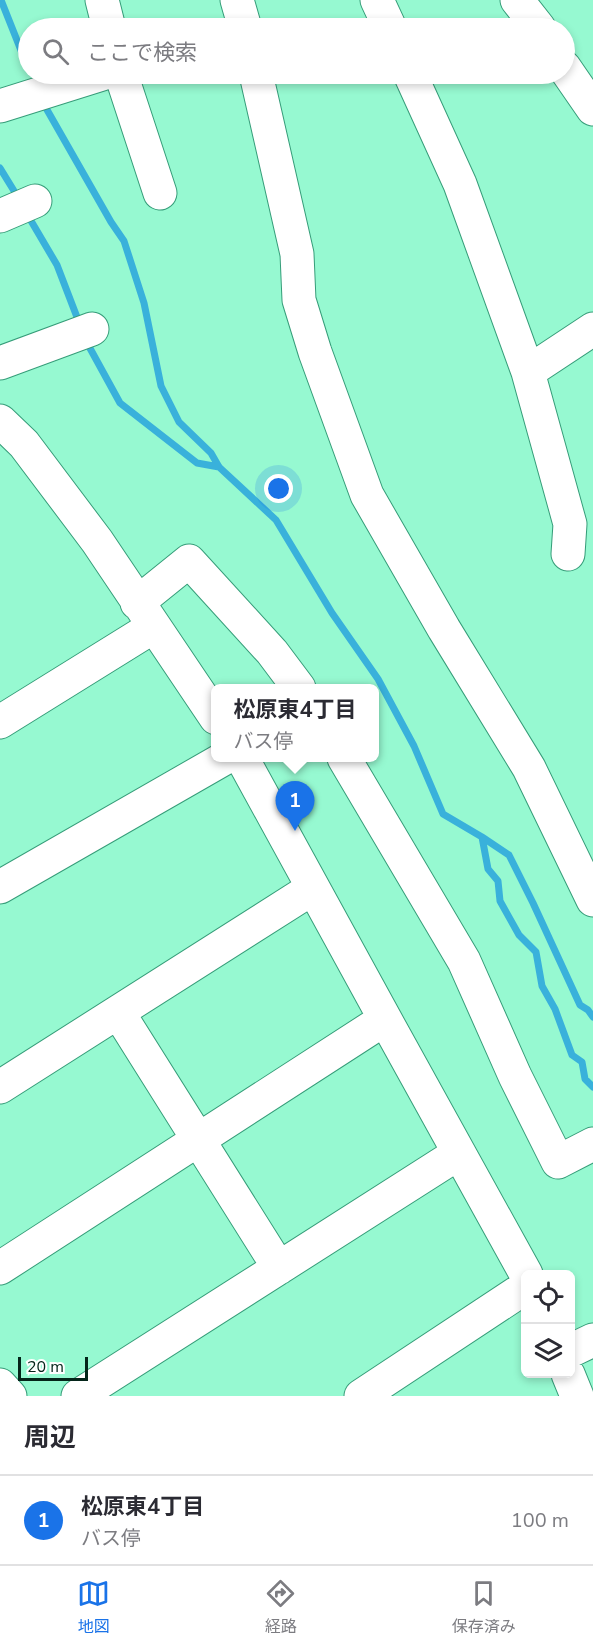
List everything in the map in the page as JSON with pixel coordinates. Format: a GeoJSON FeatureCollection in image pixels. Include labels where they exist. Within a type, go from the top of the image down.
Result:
{"type":"FeatureCollection","features":[{"type":"Feature","properties":{"kind":"street"},"geometry":{"type":"LineString","coordinates":[[102,0],[106,18]]}},
{"type":"Feature","properties":{"kind":"street"},"geometry":{"type":"LineString","coordinates":[[237,0],[242,18]]}},
{"type":"Feature","properties":{"kind":"street"},"geometry":{"type":"LineString","coordinates":[[377,0],[385,18]]}},
{"type":"Feature","properties":{"kind":"street"},"geometry":{"type":"LineString","coordinates":[[517,0],[530,18]]}},
{"type":"Feature","properties":{"kind":"street"},"geometry":{"type":"LineString","coordinates":[[575,83],[593,109]]}},
{"type":"Feature","properties":{"kind":"street"},"geometry":{"type":"LineString","coordinates":[[0,106],[70,84]]}},
{"type":"Feature","properties":{"kind":"street"},"geometry":{"type":"LineString","coordinates":[[125,84],[160,192]]}},
{"type":"Feature","properties":{"kind":"street"},"geometry":{"type":"LineString","coordinates":[[258,84],[297,254],[299,300],[315,352],[367,495],[444,629],[530,768],[593,900]]}},
{"type":"Feature","properties":{"kind":"street"},"geometry":{"type":"LineString","coordinates":[[415,84],[460,184],[528,372],[570,524],[568,554]]}},
{"type":"Feature","properties":{"kind":"street"},"geometry":{"type":"LineString","coordinates":[[0,216],[35,201]]}},
{"type":"Feature","properties":{"kind":"street"},"geometry":{"type":"LineString","coordinates":[[0,363],[92,329]]}},
{"type":"Feature","properties":{"kind":"street"},"geometry":{"type":"LineString","coordinates":[[528,372],[593,329]]}},
{"type":"Feature","properties":{"kind":"street"},"geometry":{"type":"LineString","coordinates":[[0,421],[24,444],[97,541],[211,710]]}},
{"type":"Feature","properties":{"kind":"street"},"geometry":{"type":"LineString","coordinates":[[0,722],[145,615],[189,561],[272,652],[296,684]]}},
{"type":"Feature","properties":{"kind":"street"},"geometry":{"type":"LineString","coordinates":[[0,887],[218,762]]}},
{"type":"Feature","properties":{"kind":"street"},"geometry":{"type":"LineString","coordinates":[[244,762],[523,1270]]}},
{"type":"Feature","properties":{"kind":"street"},"geometry":{"type":"LineString","coordinates":[[346,762],[464,961],[515,1076],[558,1162],[593,1144]]}},
{"type":"Feature","properties":{"kind":"street"},"geometry":{"type":"LineString","coordinates":[[0,1087],[313,888]]}},
{"type":"Feature","properties":{"kind":"street"},"geometry":{"type":"LineString","coordinates":[[118,1012],[279,1268]]}},
{"type":"Feature","properties":{"kind":"street"},"geometry":{"type":"LineString","coordinates":[[0,1268],[385,1019]]}},
{"type":"Feature","properties":{"kind":"street"},"geometry":{"type":"LineString","coordinates":[[78,1396],[459,1153]]}},
{"type":"Feature","properties":{"kind":"street"},"geometry":{"type":"LineString","coordinates":[[361,1396],[521,1290]]}},
{"type":"Feature","properties":{"kind":"street"},"geometry":{"type":"LineString","coordinates":[[575,1349],[593,1340]]}},
{"type":"Feature","properties":{"kind":"street"},"geometry":{"type":"LineString","coordinates":[[570,1378],[577,1396]]}},
{"type":"Feature","properties":{"kind":"street"},"geometry":{"type":"LineString","coordinates":[[0,1385],[10,1396]]}},
{"type":"Feature","properties":{"kind":"waterway"},"geometry":{"type":"LineString","coordinates":[[1,0],[18,43]]}},
{"type":"Feature","properties":{"kind":"waterway"},"geometry":{"type":"LineString","coordinates":[[42,101],[124,241],[144,303],[161,386],[179,422],[211,453],[219,467],[276,520],[332,613],[378,679],[414,746],[443,814],[509,855],[580,1005],[593,1017]]}},
{"type":"Feature","properties":{"kind":"waterway"},"geometry":{"type":"LineString","coordinates":[[0,168],[19,199]]}},
{"type":"Feature","properties":{"kind":"waterway"},"geometry":{"type":"LineString","coordinates":[[27,214],[57,265],[80,325]]}},
{"type":"Feature","properties":{"kind":"waterway"},"geometry":{"type":"LineString","coordinates":[[86,341],[120,403],[197,463],[219,467]]}},
{"type":"Feature","properties":{"kind":"waterway"},"geometry":{"type":"LineString","coordinates":[[482,837],[488,869],[498,881],[500,901],[519,935],[536,952],[542,986],[555,1009],[572,1055],[582,1062],[585,1079],[593,1087]]}},
{"type":"Feature","properties":{"kind":"place","name":"松原東4丁目"},"geometry":{"type":"Point","coordinates":[295,831]}}]}
